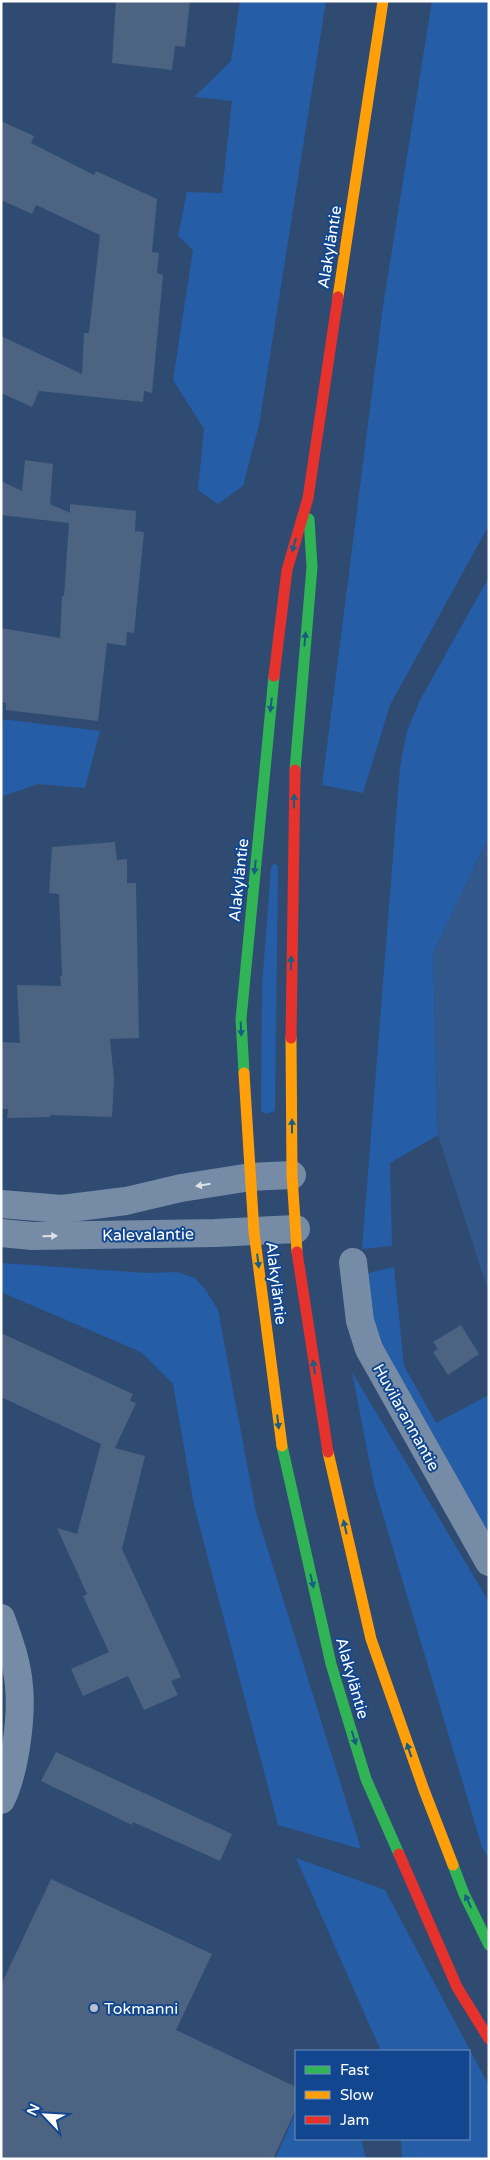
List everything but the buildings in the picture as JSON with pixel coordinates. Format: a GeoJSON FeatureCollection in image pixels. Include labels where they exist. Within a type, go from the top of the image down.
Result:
{"type":"FeatureCollection","features":[{"type":"Feature","properties":{"kind":"main road","name":"Alakyläntie"},"geometry":{"type":"LineString","coordinates":[[383,1],[308,498],[287,570],[284,589],[240,1019],[254,1232],[283,1456],[331,1664],[366,1779],[457,1987],[489,2039]]}},
{"type":"Feature","properties":{"kind":"main road","name":"Alakyläntie"},"geometry":{"type":"LineString","coordinates":[[308,498],[312,567],[294,776],[291,983],[292,1175],[298,1261],[324,1435],[371,1638],[424,1790],[464,1894],[489,1945]]}},
{"type":"Feature","properties":{"kind":"street","name":"Kalevalantie"},"geometry":{"type":"LineString","coordinates":[[1,1204],[62,1209],[126,1201],[180,1188],[251,1177],[292,1175]]}},
{"type":"Feature","properties":{"kind":"street","name":"Kalevalantie"},"geometry":{"type":"LineString","coordinates":[[1,1233],[32,1236],[296,1230]]}},
{"type":"Feature","properties":{"kind":"street","name":"Huvilarannantie"},"geometry":{"type":"LineString","coordinates":[[353,1262],[360,1321],[369,1349],[489,1562]]}},
{"type":"Feature","properties":{"kind":"street"},"geometry":{"type":"LineString","coordinates":[[1,1618],[13,1652],[19,1686],[18,1726],[14,1758],[9,1784],[1,1800]]}},
{"type":"Feature","properties":{"kind":"shaded area"},"geometry":{"type":"Polygon","coordinates":[[[240,1],[326,1],[259,425],[243,486],[218,504],[198,490],[204,429],[173,380],[193,250],[178,236],[187,192],[222,193],[232,101],[194,97],[231,61],[240,1]]]}},
{"type":"Feature","properties":{"kind":"shaded area"},"geometry":{"type":"Polygon","coordinates":[[[432,1],[489,1],[489,525],[390,705],[363,793],[322,785],[383,306],[432,1]]]}},
{"type":"Feature","properties":{"kind":"shaded area"},"geometry":{"type":"Polygon","coordinates":[[[489,577],[489,842],[486,843],[433,953],[438,1135],[390,1163],[392,1246],[362,1249],[400,767],[407,731],[420,700],[489,577]]]}},
{"type":"Feature","properties":{"kind":"shaded area"},"geometry":{"type":"Polygon","coordinates":[[[1,719],[100,731],[85,788],[38,784],[1,797],[1,719]]]}},
{"type":"Feature","properties":{"kind":"shaded area"},"geometry":{"type":"Polygon","coordinates":[[[489,842],[489,1294],[438,1135],[433,953],[486,843],[489,842]]]}},
{"type":"Feature","properties":{"kind":"shaded area"},"geometry":{"type":"Polygon","coordinates":[[[274,863],[278,866],[275,1111],[266,1114],[261,1111],[262,986],[271,868],[274,863]]]}},
{"type":"Feature","properties":{"kind":"shaded area"},"geometry":{"type":"Polygon","coordinates":[[[1,1263],[146,1273],[177,1272],[195,1278],[205,1289],[218,1310],[256,1512],[361,1849],[278,1825],[194,1505],[173,1384],[141,1352],[1,1292],[1,1263]]]}},
{"type":"Feature","properties":{"kind":"shaded area"},"geometry":{"type":"Polygon","coordinates":[[[394,1267],[404,1366],[436,1423],[489,1395],[489,1537],[374,1332],[364,1274],[394,1267]]]}},
{"type":"Feature","properties":{"kind":"shaded area"},"geometry":{"type":"Polygon","coordinates":[[[352,1372],[489,1602],[489,1859],[482,1847],[374,1485],[352,1372]]]}},
{"type":"Feature","properties":{"kind":"shaded area"},"geometry":{"type":"Polygon","coordinates":[[[296,1858],[385,1890],[470,2050],[381,2050],[296,1858]]]}},
{"type":"Feature","properties":{"kind":"shaded area"},"geometry":{"type":"Polygon","coordinates":[[[470,2050],[489,2086],[489,2159],[402,2159],[401,2140],[470,2140],[470,2050]]]}},
{"type":"Feature","properties":{"kind":"shaded area"},"geometry":{"type":"Polygon","coordinates":[[[295,2114],[295,2140],[361,2140],[366,2159],[275,2159],[295,2114]]]}},
{"type":"Feature","properties":{"kind":"traffic: fast"},"geometry":{"type":"LineString","coordinates":[[295,770],[312,567],[309,519]]}},
{"type":"Feature","properties":{"kind":"traffic: fast"},"geometry":{"type":"LineString","coordinates":[[244,1073],[241,1019],[274,676]]}},
{"type":"Feature","properties":{"kind":"traffic: fast"},"geometry":{"type":"LineString","coordinates":[[282,1446],[331,1664],[366,1779],[399,1854]]}},
{"type":"Feature","properties":{"kind":"traffic: fast"},"geometry":{"type":"LineString","coordinates":[[453,1865],[464,1894],[489,1945]]}},
{"type":"Feature","properties":{"kind":"traffic: slow"},"geometry":{"type":"LineString","coordinates":[[338,297],[383,1]]}},
{"type":"Feature","properties":{"kind":"traffic: slow"},"geometry":{"type":"LineString","coordinates":[[291,1038],[292,1175],[297,1252]]}},
{"type":"Feature","properties":{"kind":"traffic: slow"},"geometry":{"type":"LineString","coordinates":[[244,1073],[254,1232],[282,1446]]}},
{"type":"Feature","properties":{"kind":"traffic: slow"},"geometry":{"type":"LineString","coordinates":[[328,1452],[371,1639],[424,1790],[453,1865]]}},
{"type":"Feature","properties":{"kind":"traffic: jam"},"geometry":{"type":"LineString","coordinates":[[274,676],[287,570],[308,498],[338,297]]}},
{"type":"Feature","properties":{"kind":"traffic: jam"},"geometry":{"type":"LineString","coordinates":[[291,1038],[295,770]]}},
{"type":"Feature","properties":{"kind":"traffic: jam"},"geometry":{"type":"LineString","coordinates":[[297,1252],[328,1452]]}},
{"type":"Feature","properties":{"kind":"traffic: jam"},"geometry":{"type":"LineString","coordinates":[[399,1854],[457,1987],[489,2039]]}},
{"type":"Feature","properties":{"kind":"place","name":"Tokmanni"},"geometry":{"type":"Point","coordinates":[94,2008]}}]}
